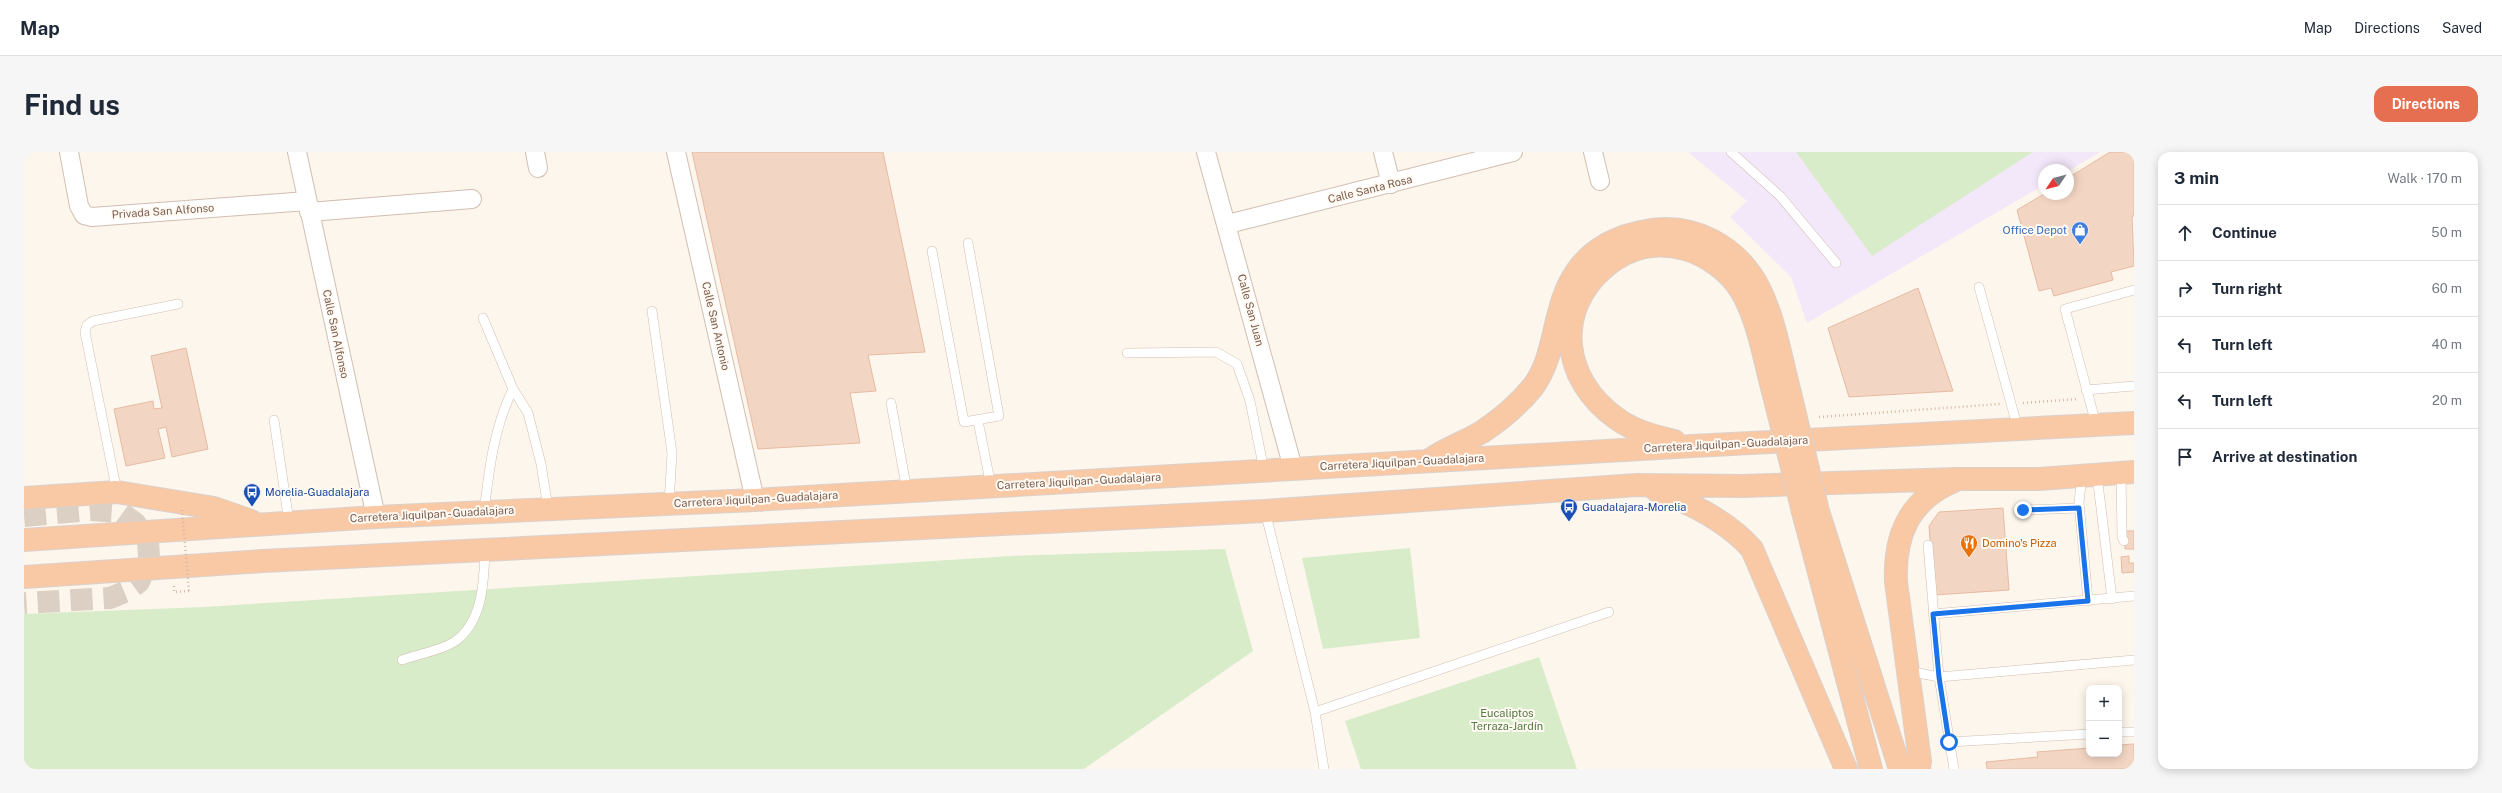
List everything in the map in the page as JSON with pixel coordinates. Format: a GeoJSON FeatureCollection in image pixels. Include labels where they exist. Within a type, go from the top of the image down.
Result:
{"type":"FeatureCollection","features":[{"type":"Feature","properties":{"kind":"highway"},"geometry":{"type":"LineString","coordinates":[[1429,461],[1453,446],[1481,432],[1522,399],[1533,387],[1542,370],[1554,334],[1560,303],[1578,268],[1589,257],[1606,245],[1625,236],[1644,231],[1677,229],[1704,236],[1727,249],[1745,268],[1765,301],[1782,394],[1871,769]]}},
{"type":"Feature","properties":{"kind":"highway"},"geometry":{"type":"LineString","coordinates":[[1693,446],[1639,431],[1617,419],[1595,400],[1579,375],[1570,337],[1575,308],[1590,282],[1620,256],[1643,246],[1666,245],[1700,255],[1722,269],[1740,290],[1747,304],[1782,394]]}},
{"type":"Feature","properties":{"kind":"highway","name":"Carretera Jiquilpan - Guadalajara"},"geometry":{"type":"LineString","coordinates":[[24,540],[376,517],[548,508],[755,500],[1293,468],[1362,466],[1693,446],[2134,423]]}},
{"type":"Feature","properties":{"kind":"highway"},"geometry":{"type":"LineString","coordinates":[[24,577],[262,561],[1265,511],[1637,485],[1743,486],[1957,479],[2039,479],[2127,473]]}},
{"type":"Feature","properties":{"kind":"highway"},"geometry":{"type":"LineString","coordinates":[[1919,769],[1920,761],[1906,671],[1896,582],[1899,542],[1907,521],[1920,502],[1938,488],[1957,479]]}},
{"type":"Feature","properties":{"kind":"highway"},"geometry":{"type":"LineString","coordinates":[[1637,485],[1673,496],[1690,504],[1729,527],[1752,549],[1846,769]]}},
{"type":"Feature","properties":{"kind":"highway"},"geometry":{"type":"LineString","coordinates":[[24,498],[118,492],[214,508],[258,524]]}},
{"type":"Feature","properties":{"kind":"highway"},"geometry":{"type":"LineString","coordinates":[[1810,510],[1900,769]]}},
{"type":"Feature","properties":{"kind":"highway"},"geometry":{"type":"LineString","coordinates":[[1862,730],[1867,769]]}},
{"type":"Feature","properties":{"kind":"street","name":"Privada San Alfonso"},"geometry":{"type":"LineString","coordinates":[[69,152],[79,206],[84,215],[100,216],[308,206]]}},
{"type":"Feature","properties":{"kind":"street","name":"Calle San Alfonso"},"geometry":{"type":"LineString","coordinates":[[297,152],[376,517]]}},
{"type":"Feature","properties":{"kind":"street","name":"Calle San Antonio"},"geometry":{"type":"LineString","coordinates":[[676,152],[755,500]]}},
{"type":"Feature","properties":{"kind":"street","name":"Calle San Juan"},"geometry":{"type":"LineString","coordinates":[[1206,152],[1228,224],[1293,468]]}},
{"type":"Feature","properties":{"kind":"street"},"geometry":{"type":"LineString","coordinates":[[1383,152],[1391,184]]}},
{"type":"Feature","properties":{"kind":"street","name":"Calle Santa Rosa"},"geometry":{"type":"LineString","coordinates":[[1228,224],[1513,152]]}},
{"type":"Feature","properties":{"kind":"street"},"geometry":{"type":"LineString","coordinates":[[1593,152],[1600,181]]}},
{"type":"Feature","properties":{"kind":"street"},"geometry":{"type":"LineString","coordinates":[[308,206],[472,199]]}},
{"type":"Feature","properties":{"kind":"lane"},"geometry":{"type":"LineString","coordinates":[[1731,152],[1780,196],[1836,263]]}},
{"type":"Feature","properties":{"kind":"lane"},"geometry":{"type":"LineString","coordinates":[[932,251],[964,422],[978,421],[999,416],[968,244]]}},
{"type":"Feature","properties":{"kind":"lane"},"geometry":{"type":"LineString","coordinates":[[1979,287],[2018,429]]}},
{"type":"Feature","properties":{"kind":"lane"},"geometry":{"type":"LineString","coordinates":[[2096,425],[2065,309],[2134,290]]}},
{"type":"Feature","properties":{"kind":"lane"},"geometry":{"type":"LineString","coordinates":[[118,492],[85,332],[87,325],[93,320],[178,304]]}},
{"type":"Feature","properties":{"kind":"lane"},"geometry":{"type":"LineString","coordinates":[[652,311],[672,453],[669,504]]}},
{"type":"Feature","properties":{"kind":"lane"},"geometry":{"type":"LineString","coordinates":[[482,318],[513,389],[528,413],[541,464],[548,508]]}},
{"type":"Feature","properties":{"kind":"lane"},"geometry":{"type":"LineString","coordinates":[[1127,354],[1216,352],[1237,364],[1250,401],[1264,470]]}},
{"type":"Feature","properties":{"kind":"lane"},"geometry":{"type":"LineString","coordinates":[[2087,394],[2134,386]]}},
{"type":"Feature","properties":{"kind":"lane"},"geometry":{"type":"LineString","coordinates":[[484,512],[494,443],[505,405],[513,389]]}},
{"type":"Feature","properties":{"kind":"lane"},"geometry":{"type":"LineString","coordinates":[[891,404],[907,491]]}},
{"type":"Feature","properties":{"kind":"lane"},"geometry":{"type":"LineString","coordinates":[[274,420],[289,522]]}},
{"type":"Feature","properties":{"kind":"lane"},"geometry":{"type":"LineString","coordinates":[[978,421],[991,486]]}},
{"type":"Feature","properties":{"kind":"lane"},"geometry":{"type":"LineString","coordinates":[[2124,541],[2122,537],[2127,473]]}},
{"type":"Feature","properties":{"kind":"lane"},"geometry":{"type":"LineString","coordinates":[[2088,601],[2079,508],[2089,476]]}},
{"type":"Feature","properties":{"kind":"lane"},"geometry":{"type":"LineString","coordinates":[[2089,476],[2112,599]]}},
{"type":"Feature","properties":{"kind":"lane"},"geometry":{"type":"LineString","coordinates":[[2023,510],[2079,508]]}},
{"type":"Feature","properties":{"kind":"lane"},"geometry":{"type":"LineString","coordinates":[[1265,511],[1315,712],[1324,769]]}},
{"type":"Feature","properties":{"kind":"lane"},"geometry":{"type":"LineString","coordinates":[[1928,545],[1939,677],[1949,742],[1955,768]]}},
{"type":"Feature","properties":{"kind":"lane"},"geometry":{"type":"LineString","coordinates":[[402,660],[454,642],[473,623],[484,578],[484,550]]}},
{"type":"Feature","properties":{"kind":"lane"},"geometry":{"type":"LineString","coordinates":[[1933,614],[2134,596]]}},
{"type":"Feature","properties":{"kind":"lane"},"geometry":{"type":"LineString","coordinates":[[1315,712],[1609,612]]}},
{"type":"Feature","properties":{"kind":"lane"},"geometry":{"type":"LineString","coordinates":[[1906,671],[1939,677],[2134,660]]}},
{"type":"Feature","properties":{"kind":"lane"},"geometry":{"type":"LineString","coordinates":[[2122,732],[2134,732]]}},
{"type":"Feature","properties":{"kind":"lane"},"geometry":{"type":"LineString","coordinates":[[1949,742],[2086,734]]}},
{"type":"Feature","properties":{"kind":"path"},"geometry":{"type":"LineString","coordinates":[[1819,417],[2010,404],[2087,394]]}},
{"type":"Feature","properties":{"kind":"path"},"geometry":{"type":"LineString","coordinates":[[182,510],[189,591]]}},
{"type":"Feature","properties":{"kind":"shaded area"},"geometry":{"type":"Polygon","coordinates":[[[1688,152],[2100,152],[2074,167],[2074,164],[2038,164],[2038,188],[1807,323],[1791,277],[1730,217],[1747,201],[1688,152]]]}},
{"type":"Feature","properties":{"kind":"green space"},"geometry":{"type":"Polygon","coordinates":[[[1796,152],[2033,152],[1872,256],[1796,152]]]}},
{"type":"Feature","properties":{"kind":"green space"},"geometry":{"type":"Polygon","coordinates":[[[1410,548],[1420,638],[1323,649],[1302,558],[1410,548]]]}},
{"type":"Feature","properties":{"kind":"green space"},"geometry":{"type":"Polygon","coordinates":[[[1225,549],[1253,651],[1084,769],[24,769],[24,614],[204,607],[1012,556],[1225,549]]]}},
{"type":"Feature","properties":{"kind":"green space","name":"Eucaliptos Terraza-Jardín"},"geometry":{"type":"Polygon","coordinates":[[[1539,657],[1577,769],[1361,769],[1345,721],[1539,657]]]}},
{"type":"Feature","properties":{"kind":"building"},"geometry":{"type":"Polygon","coordinates":[[[692,152],[883,152],[925,352],[868,355],[876,391],[850,393],[860,443],[758,449],[692,152]]]}},
{"type":"Feature","properties":{"kind":"building","name":"Office Depot"},"geometry":{"type":"Polygon","coordinates":[[[2110,152],[2134,152],[2134,216],[2132,216],[2134,266],[2111,272],[2113,280],[2054,296],[2051,288],[2039,291],[2017,210],[2038,198],[2038,200],[2074,200],[2074,174],[2110,152]]]}},
{"type":"Feature","properties":{"kind":"building"},"geometry":{"type":"Polygon","coordinates":[[[1918,288],[1953,391],[1849,397],[1828,328],[1918,288]]]}},
{"type":"Feature","properties":{"kind":"building"},"geometry":{"type":"Polygon","coordinates":[[[186,348],[208,449],[172,457],[166,427],[158,429],[165,458],[126,466],[114,409],[153,401],[154,409],[162,408],[151,356],[186,348]]]}},
{"type":"Feature","properties":{"kind":"building","name":"Domino's Pizza"},"geometry":{"type":"Polygon","coordinates":[[[2003,508],[2009,590],[1934,595],[1929,526],[1939,512],[2003,508]]]}},
{"type":"Feature","properties":{"kind":"building"},"geometry":{"type":"Polygon","coordinates":[[[2124,531],[2134,531],[2134,549],[2125,549],[2124,531]]]}},
{"type":"Feature","properties":{"kind":"building"},"geometry":{"type":"Polygon","coordinates":[[[2129,556],[2129,563],[2134,563],[2134,572],[2122,573],[2121,557],[2129,556]]]}},
{"type":"Feature","properties":{"kind":"building"},"geometry":{"type":"Polygon","coordinates":[[[2134,744],[2134,769],[1987,769],[1986,762],[2038,757],[2037,752],[2086,748],[2086,757],[2122,757],[2122,745],[2134,744]]]}},
{"type":"Feature","properties":{"kind":"tunnel"},"geometry":{"type":"LineString","coordinates":[[24,516],[91,510],[120,512],[135,523],[148,541],[149,557],[139,582],[127,591],[110,598],[24,603]]}},
{"type":"Feature","properties":{"kind":"place","name":"Office Depot"},"geometry":{"type":"Point","coordinates":[2080,245]}},
{"type":"Feature","properties":{"kind":"place","name":"Morelia-Guadalajara"},"geometry":{"type":"Point","coordinates":[252,507]}},
{"type":"Feature","properties":{"kind":"place","name":"Guadalajara-Morelia"},"geometry":{"type":"Point","coordinates":[1569,522]}},
{"type":"Feature","properties":{"kind":"place","name":"Domino's Pizza"},"geometry":{"type":"Point","coordinates":[1969,558]}},
{"type":"Feature","properties":{"kind":"route"},"geometry":{"type":"LineString","coordinates":[[1949,742],[1939,677],[1933,614],[2088,601],[2079,508],[2023,510]]}}]}
